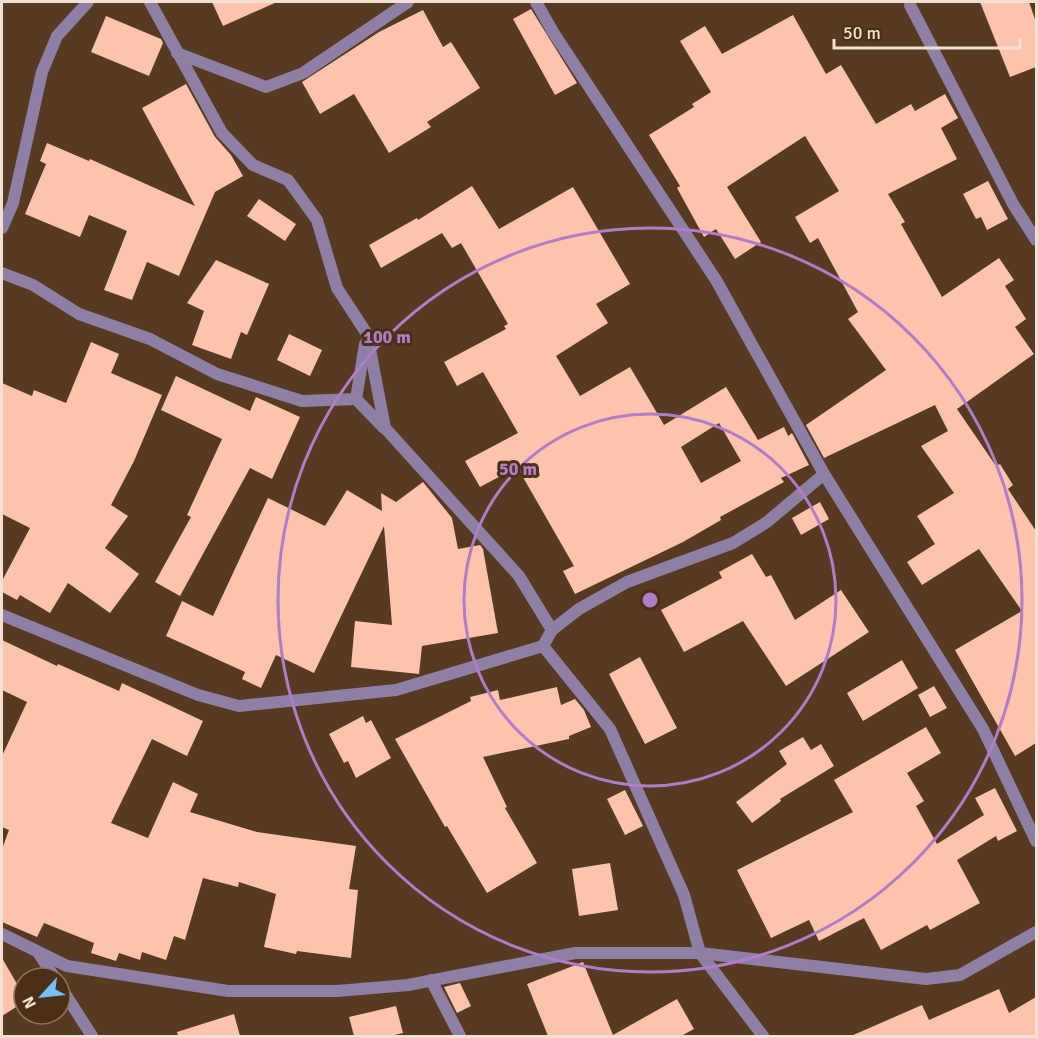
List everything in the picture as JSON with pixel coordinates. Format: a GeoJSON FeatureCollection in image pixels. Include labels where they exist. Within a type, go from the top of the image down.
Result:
{"type":"FeatureCollection","features":[{"type":"Feature","properties":{"kind":"street"},"geometry":{"type":"LineString","coordinates":[[2,228],[13,203],[42,72],[57,36],[88,2]]}},
{"type":"Feature","properties":{"kind":"street"},"geometry":{"type":"LineString","coordinates":[[150,2],[222,133],[253,165],[288,180],[317,220],[337,288],[367,334],[385,429]]}},
{"type":"Feature","properties":{"kind":"street"},"geometry":{"type":"LineString","coordinates":[[177,53],[266,87],[303,73],[408,2]]}},
{"type":"Feature","properties":{"kind":"street"},"geometry":{"type":"LineString","coordinates":[[536,2],[553,32],[716,280],[824,474],[983,729],[1036,841]]}},
{"type":"Feature","properties":{"kind":"street"},"geometry":{"type":"LineString","coordinates":[[910,5],[1014,204],[1036,240]]}},
{"type":"Feature","properties":{"kind":"street"},"geometry":{"type":"LineString","coordinates":[[2,273],[33,285],[79,314],[150,339],[217,374],[302,401],[356,399],[519,576],[552,630]]}},
{"type":"Feature","properties":{"kind":"street"},"geometry":{"type":"LineString","coordinates":[[356,399],[367,334]]}},
{"type":"Feature","properties":{"kind":"street"},"geometry":{"type":"LineString","coordinates":[[2,615],[198,695],[239,706],[396,690],[543,646],[552,630],[579,609],[627,582],[733,543],[767,522],[824,474]]}},
{"type":"Feature","properties":{"kind":"street"},"geometry":{"type":"LineString","coordinates":[[543,646],[610,729],[684,895],[700,953],[763,1036]]}},
{"type":"Feature","properties":{"kind":"street"},"geometry":{"type":"LineString","coordinates":[[2,934],[67,966],[228,991],[337,991],[408,985],[575,953],[700,953],[926,979],[960,975],[1036,932]]}},
{"type":"Feature","properties":{"kind":"street"},"geometry":{"type":"LineString","coordinates":[[39,952],[48,966]]}},
{"type":"Feature","properties":{"kind":"street"},"geometry":{"type":"LineString","coordinates":[[431,980],[460,1036]]}},
{"type":"Feature","properties":{"kind":"street"},"geometry":{"type":"LineString","coordinates":[[72,1005],[92,1036]]}},
{"type":"Feature","properties":{"kind":"building"},"geometry":{"type":"Polygon","coordinates":[[[212,2],[277,2],[223,26],[212,2]]]}},
{"type":"Feature","properties":{"kind":"building"},"geometry":{"type":"Polygon","coordinates":[[[980,2],[1029,2],[1036,22],[1036,67],[1010,77],[980,2]]]}},
{"type":"Feature","properties":{"kind":"building"},"geometry":{"type":"Polygon","coordinates":[[[531,9],[577,83],[555,95],[513,19],[531,9]]]}},
{"type":"Feature","properties":{"kind":"building"},"geometry":{"type":"Polygon","coordinates":[[[423,10],[443,47],[451,42],[480,88],[427,122],[431,127],[389,153],[354,94],[320,114],[302,82],[379,32],[423,10]]]}},
{"type":"Feature","properties":{"kind":"building"},"geometry":{"type":"Polygon","coordinates":[[[793,15],[826,74],[841,65],[876,124],[911,104],[915,111],[945,94],[958,118],[941,128],[957,159],[888,194],[905,222],[901,224],[942,297],[999,258],[1014,280],[1005,286],[1026,319],[1015,327],[1034,354],[957,409],[996,466],[1000,464],[1013,485],[1008,489],[1036,531],[1036,743],[1015,756],[955,650],[1022,611],[979,549],[922,585],[907,562],[935,544],[917,516],[954,493],[921,446],[948,431],[935,405],[824,458],[806,425],[886,370],[848,319],[858,312],[818,238],[810,243],[795,217],[839,191],[805,136],[733,183],[727,187],[761,242],[735,259],[716,229],[704,237],[677,188],[680,186],[649,135],[694,107],[692,104],[711,92],[680,41],[705,26],[722,54],[793,15]]]}},
{"type":"Feature","properties":{"kind":"building"},"geometry":{"type":"Polygon","coordinates":[[[106,16],[161,39],[163,43],[149,76],[91,52],[106,16]]]}},
{"type":"Feature","properties":{"kind":"building"},"geometry":{"type":"Polygon","coordinates":[[[186,84],[215,137],[231,155],[243,176],[215,192],[179,276],[147,262],[132,300],[104,290],[127,231],[89,215],[80,237],[25,214],[46,164],[40,161],[47,143],[89,161],[90,159],[195,206],[142,108],[186,84]]]}},
{"type":"Feature","properties":{"kind":"building"},"geometry":{"type":"Polygon","coordinates":[[[988,181],[1008,219],[987,230],[981,217],[976,219],[963,194],[988,181]]]}},
{"type":"Feature","properties":{"kind":"building"},"geometry":{"type":"Polygon","coordinates":[[[472,186],[499,229],[573,187],[630,284],[596,304],[608,323],[556,356],[580,396],[630,367],[664,425],[726,387],[758,440],[784,427],[788,436],[792,433],[809,465],[781,478],[784,482],[720,517],[721,520],[683,542],[575,594],[563,571],[574,566],[520,472],[516,474],[514,469],[480,487],[465,461],[518,433],[483,372],[457,386],[444,362],[506,329],[504,326],[508,324],[461,243],[452,248],[442,233],[381,268],[369,245],[417,218],[418,220],[472,186]],[[719,423],[681,447],[701,483],[741,461],[719,423]]]}},
{"type":"Feature","properties":{"kind":"building"},"geometry":{"type":"Polygon","coordinates":[[[259,199],[296,224],[285,241],[247,216],[259,199]]]}},
{"type":"Feature","properties":{"kind":"building"},"geometry":{"type":"Polygon","coordinates":[[[216,260],[269,284],[247,335],[241,332],[231,359],[192,345],[204,311],[187,303],[216,260]]]}},
{"type":"Feature","properties":{"kind":"building"},"geometry":{"type":"Polygon","coordinates":[[[289,334],[322,350],[310,376],[277,360],[289,334]]]}},
{"type":"Feature","properties":{"kind":"building"},"geometry":{"type":"Polygon","coordinates":[[[91,342],[119,354],[111,373],[162,395],[134,461],[111,505],[128,516],[105,548],[139,574],[110,613],[68,583],[50,613],[20,595],[17,600],[2,592],[2,581],[30,528],[2,514],[2,383],[32,396],[34,390],[66,403],[91,342]]]}},
{"type":"Feature","properties":{"kind":"building"},"geometry":{"type":"Polygon","coordinates":[[[176,376],[250,411],[256,397],[300,417],[272,479],[250,468],[180,596],[155,582],[191,517],[187,515],[222,439],[161,410],[176,376]]]}},
{"type":"Feature","properties":{"kind":"building"},"geometry":{"type":"Polygon","coordinates":[[[423,482],[452,518],[458,549],[480,545],[483,549],[498,633],[422,646],[419,674],[351,667],[355,621],[392,625],[384,526],[314,673],[276,655],[261,688],[242,679],[245,672],[166,636],[182,601],[213,616],[268,498],[325,526],[347,490],[382,511],[381,493],[396,502],[423,482]]]}},
{"type":"Feature","properties":{"kind":"building"},"geometry":{"type":"Polygon","coordinates":[[[820,502],[829,519],[801,535],[792,518],[820,502]]]}},
{"type":"Feature","properties":{"kind":"building"},"geometry":{"type":"Polygon","coordinates":[[[752,554],[766,577],[771,575],[795,620],[841,590],[869,632],[786,686],[743,621],[684,652],[661,610],[722,578],[719,572],[752,554]]]}},
{"type":"Feature","properties":{"kind":"building"},"geometry":{"type":"Polygon","coordinates":[[[2,640],[57,666],[58,664],[119,691],[122,683],[203,721],[187,756],[152,739],[111,823],[148,838],[173,782],[198,794],[190,812],[257,832],[356,846],[349,889],[358,890],[351,958],[297,951],[296,954],[264,947],[276,894],[239,882],[238,887],[203,878],[185,940],[174,936],[166,960],[142,952],[140,960],[119,953],[116,961],[91,953],[94,943],[44,923],[37,937],[2,922],[2,849],[9,830],[2,827],[2,756],[27,702],[2,690],[2,640]]]}},
{"type":"Feature","properties":{"kind":"building"},"geometry":{"type":"Polygon","coordinates":[[[640,657],[677,728],[645,744],[609,674],[640,657]]]}},
{"type":"Feature","properties":{"kind":"building"},"geometry":{"type":"Polygon","coordinates":[[[902,660],[918,688],[863,721],[847,693],[902,660]]]}},
{"type":"Feature","properties":{"kind":"building"},"geometry":{"type":"Polygon","coordinates":[[[934,686],[947,708],[930,717],[918,695],[934,686]]]}},
{"type":"Feature","properties":{"kind":"building"},"geometry":{"type":"Polygon","coordinates":[[[557,687],[561,705],[575,699],[584,710],[591,727],[569,736],[569,739],[483,757],[507,807],[505,808],[537,863],[487,893],[447,826],[445,827],[395,739],[471,701],[470,697],[498,690],[500,700],[557,687]]]}},
{"type":"Feature","properties":{"kind":"building"},"geometry":{"type":"Polygon","coordinates":[[[363,716],[366,723],[371,720],[391,758],[356,778],[348,761],[344,763],[329,734],[363,716]]]}},
{"type":"Feature","properties":{"kind":"building"},"geometry":{"type":"Polygon","coordinates":[[[926,727],[941,753],[907,773],[924,801],[916,806],[937,844],[984,815],[975,798],[995,788],[1017,831],[998,841],[996,836],[957,860],[980,903],[930,930],[927,925],[881,950],[864,918],[819,941],[809,920],[771,938],[737,870],[853,812],[834,780],[926,727]]]}},
{"type":"Feature","properties":{"kind":"building"},"geometry":{"type":"Polygon","coordinates":[[[803,737],[811,750],[821,744],[834,766],[780,799],[781,801],[752,823],[736,802],[787,764],[779,751],[803,737]]]}},
{"type":"Feature","properties":{"kind":"building"},"geometry":{"type":"Polygon","coordinates":[[[625,790],[643,826],[625,835],[607,799],[625,790]]]}},
{"type":"Feature","properties":{"kind":"building"},"geometry":{"type":"Polygon","coordinates":[[[610,863],[618,910],[579,916],[572,869],[610,863]]]}},
{"type":"Feature","properties":{"kind":"building"},"geometry":{"type":"Polygon","coordinates":[[[2,958],[12,975],[12,1010],[2,1016],[2,958]]]}},
{"type":"Feature","properties":{"kind":"building"},"geometry":{"type":"Polygon","coordinates":[[[583,962],[613,1035],[677,999],[694,1029],[681,1036],[548,1036],[527,984],[583,962]]]}},
{"type":"Feature","properties":{"kind":"building"},"geometry":{"type":"Polygon","coordinates":[[[460,983],[471,1006],[457,1013],[444,987],[460,983]]]}},
{"type":"Feature","properties":{"kind":"building"},"geometry":{"type":"Polygon","coordinates":[[[999,989],[1009,1013],[1036,997],[1036,1036],[851,1036],[922,1005],[929,1020],[999,989]]]}},
{"type":"Feature","properties":{"kind":"building"},"geometry":{"type":"Polygon","coordinates":[[[396,1006],[403,1033],[390,1036],[354,1036],[349,1017],[396,1006]]]}},
{"type":"Feature","properties":{"kind":"building"},"geometry":{"type":"Polygon","coordinates":[[[234,1014],[240,1036],[178,1036],[177,1032],[234,1014]]]}}]}
